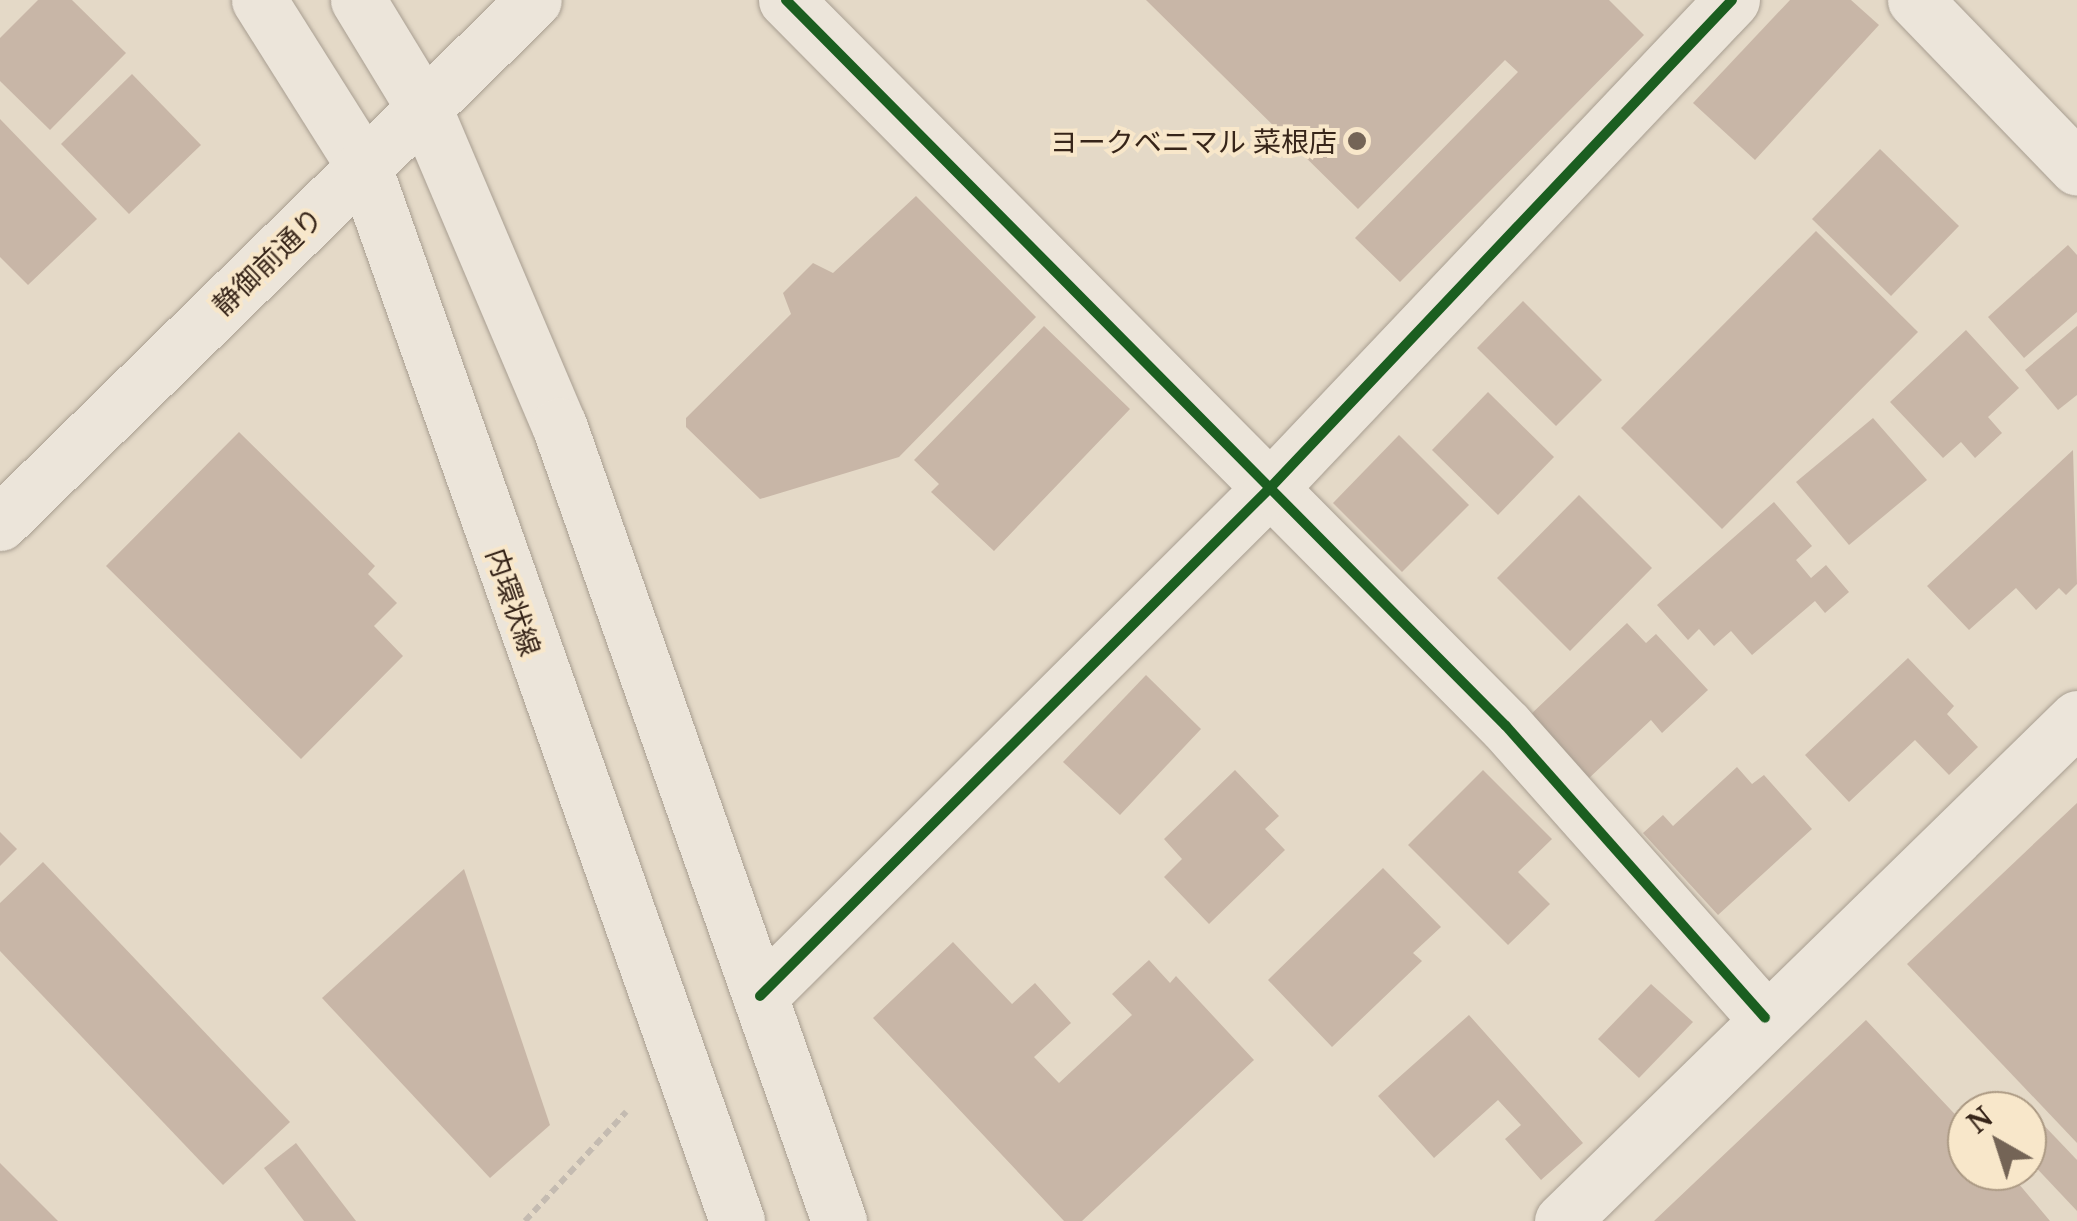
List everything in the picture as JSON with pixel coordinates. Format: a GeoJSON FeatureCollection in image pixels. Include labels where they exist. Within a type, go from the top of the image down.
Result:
{"type":"FeatureCollection","features":[{"type":"Feature","properties":{"kind":"street","name":"内環状線"},"geometry":{"type":"LineString","coordinates":[[259,0],[364,167],[737,1221]]}},
{"type":"Feature","properties":{"kind":"street"},"geometry":{"type":"LineString","coordinates":[[358,0],[425,110],[559,425],[839,1221]]}},
{"type":"Feature","properties":{"kind":"street","name":"静御前通り"},"geometry":{"type":"LineString","coordinates":[[0,523],[534,0]]}},
{"type":"Feature","properties":{"kind":"street"},"geometry":{"type":"LineString","coordinates":[[786,0],[1506,726],[1765,1018]]}},
{"type":"Feature","properties":{"kind":"street"},"geometry":{"type":"LineString","coordinates":[[760,996],[1270,488],[1732,0]]}},
{"type":"Feature","properties":{"kind":"street"},"geometry":{"type":"LineString","coordinates":[[1916,0],[2077,168]]}},
{"type":"Feature","properties":{"kind":"street"},"geometry":{"type":"LineString","coordinates":[[1562,1221],[1765,1018],[2077,718]]}},
{"type":"Feature","properties":{"kind":"path"},"geometry":{"type":"LineString","coordinates":[[525,1221],[626,1112]]}},
{"type":"Feature","properties":{"kind":"building"},"geometry":{"type":"Polygon","coordinates":[[[38,0],[72,0],[126,53],[50,130],[0,81],[0,38],[38,0]]]}},
{"type":"Feature","properties":{"kind":"building","name":"ヨークベニマル 菜根店"},"geometry":{"type":"Polygon","coordinates":[[[1146,0],[1609,0],[1644,35],[1400,282],[1355,238],[1518,72],[1505,60],[1358,209],[1146,0]]]}},
{"type":"Feature","properties":{"kind":"building"},"geometry":{"type":"Polygon","coordinates":[[[1790,0],[1851,0],[1879,25],[1755,160],[1693,103],[1790,0]]]}},
{"type":"Feature","properties":{"kind":"building"},"geometry":{"type":"Polygon","coordinates":[[[132,74],[201,145],[129,214],[61,144],[132,74]]]}},
{"type":"Feature","properties":{"kind":"building"},"geometry":{"type":"Polygon","coordinates":[[[0,119],[97,219],[28,285],[0,257],[0,119]]]}},
{"type":"Feature","properties":{"kind":"building"},"geometry":{"type":"Polygon","coordinates":[[[1880,149],[1959,226],[1891,296],[1812,219],[1880,149]]]}},
{"type":"Feature","properties":{"kind":"building"},"geometry":{"type":"Polygon","coordinates":[[[916,196],[1036,317],[899,457],[760,499],[686,427],[686,418],[791,314],[783,293],[813,263],[833,273],[916,196]]]}},
{"type":"Feature","properties":{"kind":"building"},"geometry":{"type":"Polygon","coordinates":[[[1816,231],[1918,332],[1722,529],[1621,428],[1816,231]]]}},
{"type":"Feature","properties":{"kind":"building"},"geometry":{"type":"Polygon","coordinates":[[[2068,245],[2077,255],[2077,312],[2024,358],[1988,317],[2068,245]]]}},
{"type":"Feature","properties":{"kind":"building"},"geometry":{"type":"Polygon","coordinates":[[[1523,301],[1602,380],[1556,426],[1477,348],[1523,301]]]}},
{"type":"Feature","properties":{"kind":"building"},"geometry":{"type":"Polygon","coordinates":[[[1044,326],[1130,409],[994,551],[931,492],[939,484],[914,460],[1044,326]]]}},
{"type":"Feature","properties":{"kind":"building"},"geometry":{"type":"Polygon","coordinates":[[[2077,326],[2077,395],[2058,410],[2025,370],[2077,326]]]}},
{"type":"Feature","properties":{"kind":"building"},"geometry":{"type":"Polygon","coordinates":[[[1966,330],[2019,388],[1988,417],[2002,433],[1975,458],[1961,442],[1943,458],[1890,402],[1966,330]]]}},
{"type":"Feature","properties":{"kind":"building"},"geometry":{"type":"Polygon","coordinates":[[[1488,392],[1554,457],[1498,515],[1432,450],[1488,392]]]}},
{"type":"Feature","properties":{"kind":"building"},"geometry":{"type":"Polygon","coordinates":[[[1873,418],[1927,480],[1849,545],[1796,482],[1873,418]]]}},
{"type":"Feature","properties":{"kind":"building"},"geometry":{"type":"Polygon","coordinates":[[[239,432],[375,566],[368,574],[397,603],[374,626],[403,656],[301,759],[106,566],[239,432]]]}},
{"type":"Feature","properties":{"kind":"building"},"geometry":{"type":"Polygon","coordinates":[[[1399,435],[1469,505],[1402,572],[1333,503],[1399,435]]]}},
{"type":"Feature","properties":{"kind":"building"},"geometry":{"type":"Polygon","coordinates":[[[2073,450],[2077,584],[2066,595],[2059,588],[2036,610],[2016,588],[1969,630],[1927,586],[2073,450]]]}},
{"type":"Feature","properties":{"kind":"building"},"geometry":{"type":"Polygon","coordinates":[[[1579,495],[1652,568],[1570,651],[1497,578],[1579,495]]]}},
{"type":"Feature","properties":{"kind":"building"},"geometry":{"type":"Polygon","coordinates":[[[1774,502],[1812,546],[1796,560],[1811,578],[1826,565],[1849,592],[1825,613],[1815,601],[1752,655],[1731,631],[1714,646],[1699,629],[1688,640],[1657,605],[1774,502]]]}},
{"type":"Feature","properties":{"kind":"building"},"geometry":{"type":"Polygon","coordinates":[[[1627,623],[1646,643],[1656,634],[1708,690],[1662,733],[1651,720],[1588,779],[1529,716],[1627,623]]]}},
{"type":"Feature","properties":{"kind":"building"},"geometry":{"type":"Polygon","coordinates":[[[1908,658],[1954,706],[1947,714],[1978,747],[1949,775],[1915,740],[1849,802],[1805,755],[1908,658]]]}},
{"type":"Feature","properties":{"kind":"building"},"geometry":{"type":"Polygon","coordinates":[[[1146,675],[1201,729],[1120,815],[1063,762],[1146,675]]]}},
{"type":"Feature","properties":{"kind":"building"},"geometry":{"type":"Polygon","coordinates":[[[1737,767],[1752,784],[1764,775],[1812,829],[1718,915],[1643,833],[1663,815],[1673,826],[1737,767]]]}},
{"type":"Feature","properties":{"kind":"building"},"geometry":{"type":"Polygon","coordinates":[[[1235,770],[1279,816],[1265,829],[1285,850],[1209,924],[1164,877],[1182,859],[1164,839],[1235,770]]]}},
{"type":"Feature","properties":{"kind":"building"},"geometry":{"type":"Polygon","coordinates":[[[1483,770],[1552,839],[1518,872],[1550,904],[1508,945],[1408,845],[1483,770]]]}},
{"type":"Feature","properties":{"kind":"building"},"geometry":{"type":"Polygon","coordinates":[[[2077,803],[2077,1143],[2047,1111],[2047,1091],[2028,1091],[1907,964],[2077,803]]]}},
{"type":"Feature","properties":{"kind":"building"},"geometry":{"type":"Polygon","coordinates":[[[0,832],[17,849],[0,866],[0,832]]]}},
{"type":"Feature","properties":{"kind":"building"},"geometry":{"type":"Polygon","coordinates":[[[43,862],[290,1122],[223,1185],[0,951],[0,903],[43,862]]]}},
{"type":"Feature","properties":{"kind":"building"},"geometry":{"type":"Polygon","coordinates":[[[1383,868],[1441,927],[1413,953],[1422,961],[1332,1047],[1268,980],[1383,868]]]}},
{"type":"Feature","properties":{"kind":"building"},"geometry":{"type":"Polygon","coordinates":[[[464,869],[550,1125],[490,1178],[322,998],[464,869]]]}},
{"type":"Feature","properties":{"kind":"building"},"geometry":{"type":"Polygon","coordinates":[[[953,942],[1012,1004],[1035,983],[1071,1023],[1034,1057],[1059,1083],[1132,1015],[1112,994],[1149,960],[1170,983],[1176,976],[1254,1060],[1082,1221],[1064,1221],[873,1018],[953,942]]]}},
{"type":"Feature","properties":{"kind":"building"},"geometry":{"type":"Polygon","coordinates":[[[1651,984],[1693,1022],[1639,1078],[1598,1039],[1651,984]]]}},
{"type":"Feature","properties":{"kind":"building"},"geometry":{"type":"Polygon","coordinates":[[[1469,1015],[1583,1143],[1541,1180],[1505,1139],[1521,1125],[1498,1100],[1434,1158],[1378,1096],[1469,1015]]]}},
{"type":"Feature","properties":{"kind":"building"},"geometry":{"type":"Polygon","coordinates":[[[1866,1020],[1947,1106],[1947,1191],[2025,1191],[2050,1221],[1654,1221],[1866,1020]]]}},
{"type":"Feature","properties":{"kind":"building"},"geometry":{"type":"Polygon","coordinates":[[[2047,1129],[2077,1160],[2077,1211],[2047,1179],[2047,1129]]]}},
{"type":"Feature","properties":{"kind":"building"},"geometry":{"type":"Polygon","coordinates":[[[296,1143],[356,1221],[304,1221],[264,1168],[296,1143]]]}},
{"type":"Feature","properties":{"kind":"building"},"geometry":{"type":"Polygon","coordinates":[[[0,1163],[58,1221],[0,1221],[0,1163]]]}},
{"type":"Feature","properties":{"kind":"cycle path"},"geometry":{"type":"LineString","coordinates":[[786,0],[1506,726],[1765,1018]]}},
{"type":"Feature","properties":{"kind":"cycle path"},"geometry":{"type":"LineString","coordinates":[[760,996],[1270,488],[1732,0]]}},
{"type":"Feature","properties":{"kind":"place","name":"ヨークベニマル 菜根店"},"geometry":{"type":"Point","coordinates":[1357,141]}}]}
